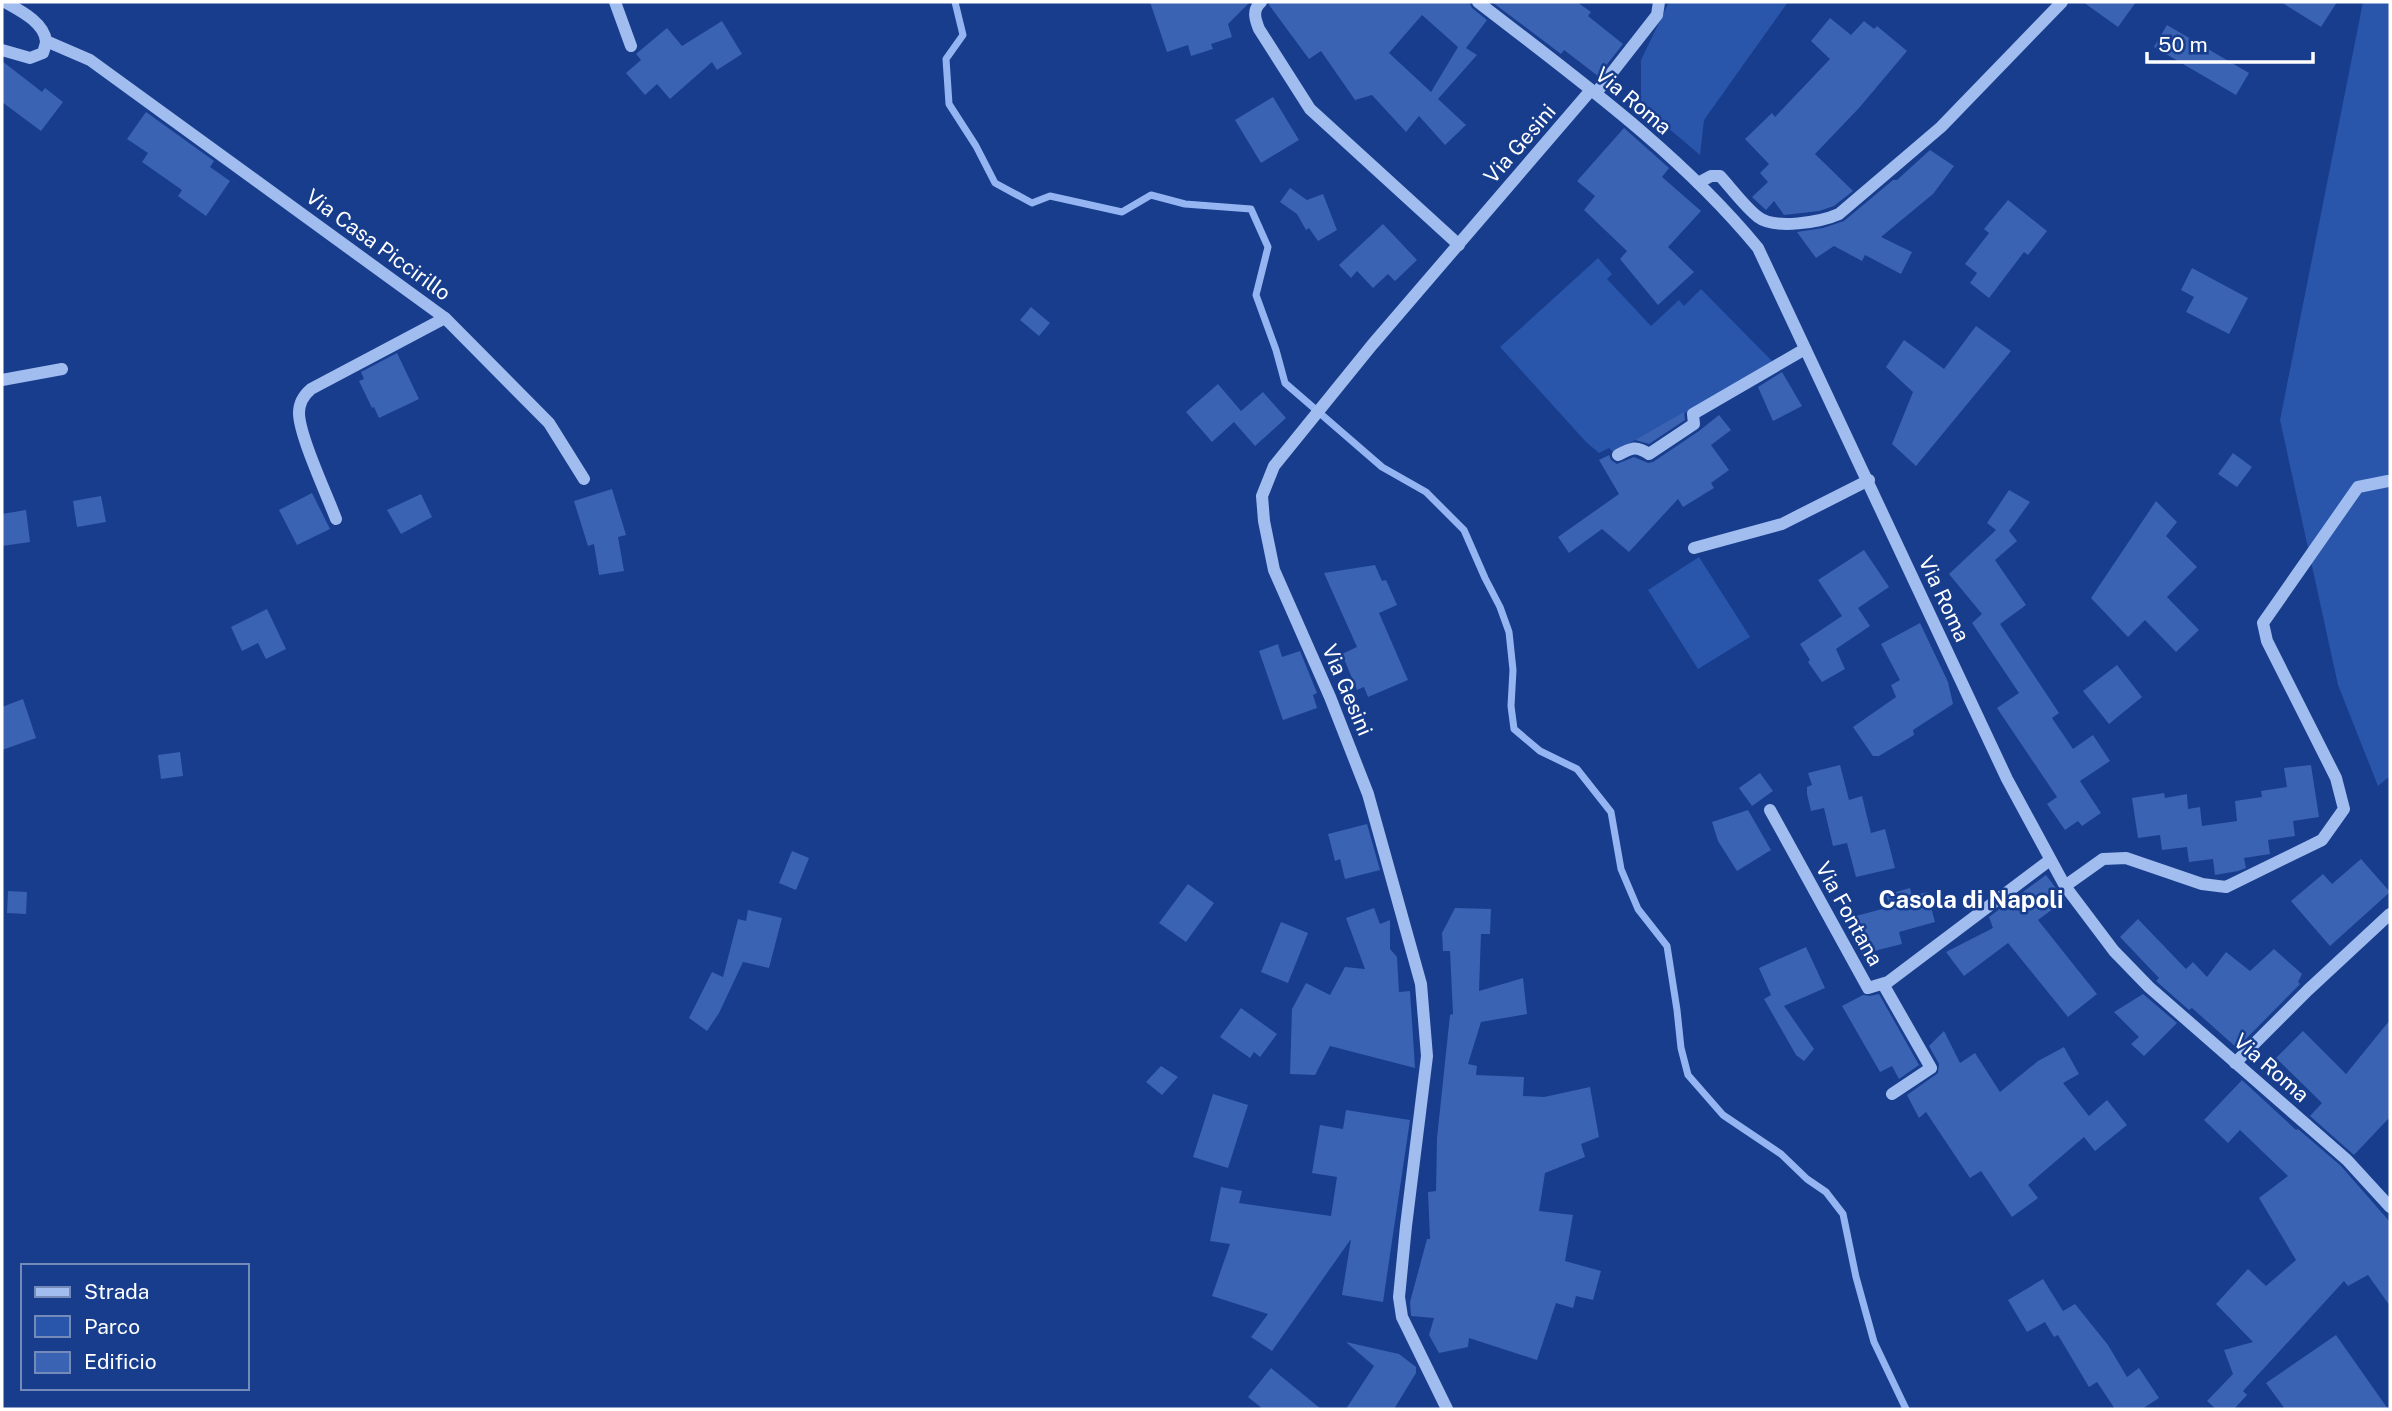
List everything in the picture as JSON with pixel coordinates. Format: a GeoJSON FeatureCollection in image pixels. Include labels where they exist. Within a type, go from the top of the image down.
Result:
{"type":"FeatureCollection","features":[{"type":"Feature","properties":{"kind":"street"},"geometry":{"type":"LineString","coordinates":[[2,50],[30,58],[43,53],[46,41],[40,29],[27,15],[5,2]]}},
{"type":"Feature","properties":{"kind":"street"},"geometry":{"type":"LineString","coordinates":[[615,2],[631,46]]}},
{"type":"Feature","properties":{"kind":"street"},"geometry":{"type":"LineString","coordinates":[[1261,2],[1256,6],[1254,18],[1259,29],[1310,109],[1459,245]]}},
{"type":"Feature","properties":{"kind":"street","name":"Via Roma"},"geometry":{"type":"LineString","coordinates":[[1478,2],[1634,125],[1698,183],[1758,248],[2007,779],[2065,886],[2114,951],[2149,987],[2347,1160],[2390,1207]]}},
{"type":"Feature","properties":{"kind":"street","name":"Via Gesini"},"geometry":{"type":"LineString","coordinates":[[1447,1409],[1402,1317],[1399,1297],[1427,1056],[1421,984],[1368,794],[1330,697],[1274,570],[1264,522],[1262,496],[1274,466],[1372,345],[1594,91],[1657,15],[1659,2]]}},
{"type":"Feature","properties":{"kind":"street"},"geometry":{"type":"LineString","coordinates":[[1698,183],[1712,176],[1720,176],[1759,218],[1772,223],[1822,221],[1839,214],[1941,127],[2062,2]]}},
{"type":"Feature","properties":{"kind":"street","name":"Via Casa Piccirillo"},"geometry":{"type":"LineString","coordinates":[[46,41],[90,60],[445,318],[311,389],[301,401],[301,426],[335,519]]}},
{"type":"Feature","properties":{"kind":"street"},"geometry":{"type":"LineString","coordinates":[[445,318],[549,423],[584,479]]}},
{"type":"Feature","properties":{"kind":"street"},"geometry":{"type":"LineString","coordinates":[[1618,456],[1634,447],[1640,447],[1649,454],[1694,424],[1693,414],[1805,349]]}},
{"type":"Feature","properties":{"kind":"street"},"geometry":{"type":"LineString","coordinates":[[2,380],[62,369]]}},
{"type":"Feature","properties":{"kind":"street"},"geometry":{"type":"LineString","coordinates":[[1694,548],[1782,524],[1869,480]]}},
{"type":"Feature","properties":{"kind":"street"},"geometry":{"type":"LineString","coordinates":[[2065,886],[2103,859],[2126,858],[2202,884],[2226,887],[2322,840],[2344,809],[2336,778],[2267,641],[2263,624],[2358,487],[2388,481]]}},
{"type":"Feature","properties":{"kind":"street","name":"Via Fontana"},"geometry":{"type":"LineString","coordinates":[[1770,810],[1868,988],[1888,982],[2050,860]]}},
{"type":"Feature","properties":{"kind":"street"},"geometry":{"type":"LineString","coordinates":[[2235,1063],[2390,914]]}},
{"type":"Feature","properties":{"kind":"street"},"geometry":{"type":"LineString","coordinates":[[1883,984],[1931,1068],[1892,1094]]}},
{"type":"Feature","properties":{"kind":"green space"},"geometry":{"type":"Polygon","coordinates":[[[1669,2],[1788,2],[1704,120],[1700,155],[1641,105],[1641,60],[1669,2]]]}},
{"type":"Feature","properties":{"kind":"green space"},"geometry":{"type":"Polygon","coordinates":[[[2363,2],[2390,2],[2390,776],[2378,786],[2338,685],[2280,420],[2363,2]]]}},
{"type":"Feature","properties":{"kind":"green space"},"geometry":{"type":"Polygon","coordinates":[[[1598,258],[1612,274],[1607,279],[1651,326],[1679,300],[1684,306],[1701,289],[1772,361],[1767,369],[1613,452],[1609,448],[1599,453],[1500,347],[1598,258]]]}},
{"type":"Feature","properties":{"kind":"green space"},"geometry":{"type":"Polygon","coordinates":[[[1699,557],[1750,637],[1698,669],[1648,590],[1699,557]]]}},
{"type":"Feature","properties":{"kind":"building"},"geometry":{"type":"Polygon","coordinates":[[[1150,2],[1250,2],[1228,24],[1232,37],[1211,44],[1213,49],[1191,56],[1188,45],[1167,52],[1150,2]]]}},
{"type":"Feature","properties":{"kind":"building"},"geometry":{"type":"Polygon","coordinates":[[[1270,2],[1469,2],[1472,8],[1487,20],[1466,48],[1477,55],[1438,99],[1466,125],[1445,145],[1419,116],[1406,132],[1372,95],[1355,100],[1321,51],[1309,59],[1269,5],[1270,2]],[[1422,15],[1389,53],[1431,92],[1458,47],[1422,15]]]}},
{"type":"Feature","properties":{"kind":"building"},"geometry":{"type":"Polygon","coordinates":[[[1492,2],[1577,2],[1591,12],[1588,16],[1623,44],[1598,76],[1564,50],[1561,54],[1492,2]]]}},
{"type":"Feature","properties":{"kind":"building"},"geometry":{"type":"Polygon","coordinates":[[[2083,2],[2136,2],[2118,27],[2083,2]]]}},
{"type":"Feature","properties":{"kind":"building"},"geometry":{"type":"Polygon","coordinates":[[[2281,2],[2337,2],[2321,27],[2281,2]]]}},
{"type":"Feature","properties":{"kind":"building"},"geometry":{"type":"Polygon","coordinates":[[[1830,18],[1851,35],[1864,21],[1874,29],[1877,26],[1907,51],[1859,108],[1815,154],[1853,191],[1834,206],[1819,211],[1784,215],[1774,201],[1766,210],[1752,197],[1768,182],[1760,173],[1769,164],[1745,139],[1772,113],[1775,117],[1830,59],[1811,41],[1830,18]]]}},
{"type":"Feature","properties":{"kind":"building"},"geometry":{"type":"Polygon","coordinates":[[[722,21],[742,54],[717,70],[712,62],[670,99],[657,84],[645,95],[626,73],[641,60],[636,54],[667,28],[682,46],[722,21]]]}},
{"type":"Feature","properties":{"kind":"building"},"geometry":{"type":"Polygon","coordinates":[[[2167,25],[2249,73],[2236,95],[2154,47],[2167,25]]]}},
{"type":"Feature","properties":{"kind":"building"},"geometry":{"type":"Polygon","coordinates":[[[2,61],[42,92],[45,88],[63,102],[41,131],[2,102],[2,61]]]}},
{"type":"Feature","properties":{"kind":"building"},"geometry":{"type":"Polygon","coordinates":[[[1273,97],[1299,140],[1261,163],[1235,120],[1273,97]]]}},
{"type":"Feature","properties":{"kind":"building"},"geometry":{"type":"Polygon","coordinates":[[[146,112],[214,161],[210,167],[230,181],[206,216],[178,196],[182,190],[142,162],[148,153],[127,139],[146,112]]]}},
{"type":"Feature","properties":{"kind":"building"},"geometry":{"type":"Polygon","coordinates":[[[1624,128],[1669,168],[1662,177],[1701,211],[1668,247],[1694,272],[1658,305],[1620,259],[1627,251],[1584,210],[1595,196],[1577,181],[1624,128]]]}},
{"type":"Feature","properties":{"kind":"building"},"geometry":{"type":"Polygon","coordinates":[[[1930,150],[1954,166],[1933,194],[1881,237],[1912,252],[1901,274],[1865,255],[1862,261],[1834,246],[1816,258],[1797,232],[1844,221],[1893,180],[1897,180],[1930,150]]]}},
{"type":"Feature","properties":{"kind":"building"},"geometry":{"type":"Polygon","coordinates":[[[1290,188],[1307,200],[1323,194],[1337,230],[1318,241],[1309,228],[1306,230],[1297,214],[1280,202],[1290,188]]]}},
{"type":"Feature","properties":{"kind":"building"},"geometry":{"type":"Polygon","coordinates":[[[2008,200],[2047,231],[2028,255],[2024,252],[1989,298],[1970,283],[1977,273],[1965,264],[1989,233],[1984,229],[2008,200]]]}},
{"type":"Feature","properties":{"kind":"building"},"geometry":{"type":"Polygon","coordinates":[[[1383,224],[1417,260],[1395,281],[1388,274],[1373,288],[1357,271],[1351,278],[1339,265],[1383,224]]]}},
{"type":"Feature","properties":{"kind":"building"},"geometry":{"type":"Polygon","coordinates":[[[2192,268],[2248,298],[2229,334],[2186,312],[2194,297],[2181,290],[2192,268]]]}},
{"type":"Feature","properties":{"kind":"building"},"geometry":{"type":"Polygon","coordinates":[[[1031,307],[1050,323],[1039,336],[1020,320],[1031,307]]]}},
{"type":"Feature","properties":{"kind":"building"},"geometry":{"type":"Polygon","coordinates":[[[1976,326],[2011,351],[1916,466],[1892,444],[1913,392],[1886,367],[1904,340],[1944,369],[1976,326]]]}},
{"type":"Feature","properties":{"kind":"building"},"geometry":{"type":"Polygon","coordinates":[[[397,353],[419,399],[379,418],[359,381],[364,379],[361,372],[397,353]]]}},
{"type":"Feature","properties":{"kind":"building"},"geometry":{"type":"Polygon","coordinates":[[[1782,372],[1802,406],[1773,421],[1758,387],[1782,372]]]}},
{"type":"Feature","properties":{"kind":"building"},"geometry":{"type":"Polygon","coordinates":[[[1218,384],[1241,411],[1263,392],[1286,418],[1255,446],[1234,422],[1212,442],[1186,412],[1218,384]]]}},
{"type":"Feature","properties":{"kind":"building"},"geometry":{"type":"Polygon","coordinates":[[[1684,412],[1685,420],[1649,444],[1635,440],[1684,412]]]}},
{"type":"Feature","properties":{"kind":"building"},"geometry":{"type":"Polygon","coordinates":[[[1719,415],[1731,430],[1711,445],[1729,470],[1711,483],[1714,488],[1683,507],[1678,499],[1629,552],[1602,529],[1569,553],[1558,537],[1619,494],[1599,460],[1609,455],[1617,464],[1634,457],[1648,463],[1653,462],[1719,415]]]}},
{"type":"Feature","properties":{"kind":"building"},"geometry":{"type":"Polygon","coordinates":[[[2233,453],[2252,467],[2237,487],[2218,474],[2233,453]]]}},
{"type":"Feature","properties":{"kind":"building"},"geometry":{"type":"Polygon","coordinates":[[[612,489],[626,535],[618,537],[624,571],[599,575],[594,544],[588,546],[574,501],[612,489]]]}},
{"type":"Feature","properties":{"kind":"building"},"geometry":{"type":"Polygon","coordinates":[[[2009,490],[2030,502],[2009,531],[2017,541],[1995,560],[2026,605],[2000,624],[2059,713],[2052,718],[2073,749],[2093,735],[2110,761],[2080,781],[2101,813],[2082,826],[2078,821],[2065,830],[2047,804],[2057,797],[1997,708],[2019,693],[1972,623],[1982,614],[1949,574],[1996,530],[1987,523],[2009,490]]]}},
{"type":"Feature","properties":{"kind":"building"},"geometry":{"type":"Polygon","coordinates":[[[312,493],[330,529],[297,545],[279,510],[312,493]]]}},
{"type":"Feature","properties":{"kind":"building"},"geometry":{"type":"Polygon","coordinates":[[[421,494],[432,517],[401,534],[387,510],[421,494]]]}},
{"type":"Feature","properties":{"kind":"building"},"geometry":{"type":"Polygon","coordinates":[[[101,496],[106,522],[77,527],[73,501],[101,496]]]}},
{"type":"Feature","properties":{"kind":"building"},"geometry":{"type":"Polygon","coordinates":[[[2156,501],[2177,522],[2166,536],[2197,567],[2167,597],[2199,630],[2176,652],[2145,620],[2128,637],[2091,598],[2156,501]]]}},
{"type":"Feature","properties":{"kind":"building"},"geometry":{"type":"Polygon","coordinates":[[[26,510],[30,542],[2,546],[2,514],[26,510]]]}},
{"type":"Feature","properties":{"kind":"building"},"geometry":{"type":"Polygon","coordinates":[[[1864,550],[1889,587],[1858,608],[1870,626],[1836,649],[1845,669],[1822,682],[1800,644],[1842,616],[1818,580],[1864,550]]]}},
{"type":"Feature","properties":{"kind":"building"},"geometry":{"type":"Polygon","coordinates":[[[1375,565],[1382,581],[1386,580],[1397,605],[1379,613],[1408,680],[1368,697],[1364,687],[1357,690],[1342,654],[1357,647],[1324,573],[1375,565]]]}},
{"type":"Feature","properties":{"kind":"building"},"geometry":{"type":"Polygon","coordinates":[[[267,609],[286,649],[266,659],[258,643],[242,651],[231,627],[267,609]]]}},
{"type":"Feature","properties":{"kind":"building"},"geometry":{"type":"Polygon","coordinates":[[[1920,623],[1948,682],[1953,704],[1913,730],[1914,735],[1879,756],[1873,756],[1853,727],[1896,697],[1891,685],[1900,680],[1881,644],[1920,623]]]}},
{"type":"Feature","properties":{"kind":"building"},"geometry":{"type":"Polygon","coordinates":[[[1278,644],[1282,657],[1300,651],[1317,693],[1313,695],[1317,708],[1283,720],[1259,651],[1278,644]]]}},
{"type":"Feature","properties":{"kind":"building"},"geometry":{"type":"Polygon","coordinates":[[[2117,665],[2142,697],[2109,724],[2083,691],[2117,665]]]}},
{"type":"Feature","properties":{"kind":"building"},"geometry":{"type":"Polygon","coordinates":[[[23,699],[36,738],[2,750],[2,707],[23,699]]]}},
{"type":"Feature","properties":{"kind":"building"},"geometry":{"type":"Polygon","coordinates":[[[180,752],[183,776],[161,779],[158,755],[180,752]]]}},
{"type":"Feature","properties":{"kind":"building"},"geometry":{"type":"Polygon","coordinates":[[[1840,765],[1849,800],[1862,796],[1871,833],[1885,829],[1895,868],[1856,877],[1847,843],[1833,846],[1824,808],[1811,811],[1807,787],[1812,785],[1808,773],[1840,765]]]}},
{"type":"Feature","properties":{"kind":"building"},"geometry":{"type":"Polygon","coordinates":[[[2311,765],[2319,817],[2293,821],[2295,836],[2268,840],[2270,854],[2244,858],[2246,868],[2215,875],[2213,859],[2189,862],[2187,847],[2162,850],[2160,835],[2138,838],[2132,798],[2164,793],[2165,798],[2187,794],[2188,809],[2200,807],[2202,826],[2237,821],[2235,801],[2262,797],[2261,791],[2287,787],[2284,768],[2311,765]]]}},
{"type":"Feature","properties":{"kind":"building"},"geometry":{"type":"Polygon","coordinates":[[[1760,773],[1773,791],[1752,806],[1739,788],[1760,773]]]}},
{"type":"Feature","properties":{"kind":"building"},"geometry":{"type":"Polygon","coordinates":[[[1748,810],[1771,850],[1737,871],[1718,841],[1712,822],[1748,810]]]}},
{"type":"Feature","properties":{"kind":"building"},"geometry":{"type":"Polygon","coordinates":[[[1367,824],[1380,870],[1345,879],[1340,859],[1335,861],[1328,834],[1367,824]]]}},
{"type":"Feature","properties":{"kind":"building"},"geometry":{"type":"Polygon","coordinates":[[[792,851],[809,858],[796,890],[779,883],[792,851]]]}},
{"type":"Feature","properties":{"kind":"building"},"geometry":{"type":"Polygon","coordinates":[[[2361,859],[2390,892],[2330,946],[2291,901],[2323,874],[2332,884],[2361,859]]]}},
{"type":"Feature","properties":{"kind":"building"},"geometry":{"type":"Polygon","coordinates":[[[2046,875],[2065,900],[2038,920],[2097,994],[2068,1017],[2008,943],[1964,976],[1946,952],[1993,928],[1989,917],[2046,875]]]}},
{"type":"Feature","properties":{"kind":"building"},"geometry":{"type":"Polygon","coordinates":[[[1188,884],[1214,903],[1186,942],[1159,923],[1188,884]]]}},
{"type":"Feature","properties":{"kind":"building"},"geometry":{"type":"Polygon","coordinates":[[[1910,888],[1912,896],[1927,892],[1935,922],[1899,932],[1902,944],[1862,954],[1852,917],[1890,907],[1886,895],[1910,888]]]}},
{"type":"Feature","properties":{"kind":"building"},"geometry":{"type":"Polygon","coordinates":[[[8,891],[27,892],[26,914],[7,913],[8,891]]]}},
{"type":"Feature","properties":{"kind":"building"},"geometry":{"type":"Polygon","coordinates":[[[1374,908],[1380,924],[1390,920],[1390,949],[1397,957],[1399,992],[1410,991],[1415,1068],[1330,1046],[1315,1075],[1290,1074],[1292,1009],[1306,983],[1330,995],[1345,967],[1365,969],[1346,918],[1374,908]]]}},
{"type":"Feature","properties":{"kind":"building"},"geometry":{"type":"Polygon","coordinates":[[[1455,908],[1491,909],[1490,934],[1481,934],[1479,991],[1523,978],[1527,1014],[1481,1022],[1468,1064],[1477,1066],[1476,1075],[1524,1077],[1523,1096],[1544,1097],[1590,1087],[1599,1137],[1581,1144],[1585,1157],[1545,1173],[1539,1211],[1573,1215],[1565,1261],[1601,1271],[1593,1300],[1576,1296],[1573,1308],[1556,1303],[1537,1360],[1469,1338],[1468,1347],[1439,1353],[1429,1335],[1434,1318],[1411,1316],[1410,1302],[1427,1239],[1430,1239],[1428,1192],[1436,1191],[1437,1138],[1450,1015],[1453,1014],[1450,951],[1443,951],[1442,933],[1455,908]]]}},
{"type":"Feature","properties":{"kind":"building"},"geometry":{"type":"Polygon","coordinates":[[[748,910],[782,918],[769,968],[743,962],[719,1013],[707,1031],[689,1018],[712,972],[723,977],[738,919],[746,921],[748,910]]]}},
{"type":"Feature","properties":{"kind":"building"},"geometry":{"type":"Polygon","coordinates":[[[2138,919],[2186,969],[2193,962],[2207,977],[2226,952],[2250,971],[2274,949],[2302,974],[2298,982],[2300,984],[2237,1048],[2192,1008],[2189,1010],[2156,981],[2159,978],[2120,937],[2138,919]]]}},
{"type":"Feature","properties":{"kind":"building"},"geometry":{"type":"Polygon","coordinates":[[[1281,922],[1308,933],[1288,983],[1261,972],[1281,922]]]}},
{"type":"Feature","properties":{"kind":"building"},"geometry":{"type":"Polygon","coordinates":[[[1806,947],[1825,988],[1784,1006],[1814,1049],[1804,1061],[1796,1055],[1764,999],[1771,995],[1759,968],[1806,947]]]}},
{"type":"Feature","properties":{"kind":"building"},"geometry":{"type":"Polygon","coordinates":[[[1879,994],[1919,1065],[1899,1079],[1892,1066],[1880,1072],[1842,1006],[1863,995],[1879,994]]]}},
{"type":"Feature","properties":{"kind":"building"},"geometry":{"type":"Polygon","coordinates":[[[2143,994],[2177,1023],[2144,1056],[2131,1044],[2139,1037],[2114,1012],[2143,994]]]}},
{"type":"Feature","properties":{"kind":"building"},"geometry":{"type":"Polygon","coordinates":[[[1241,1008],[1277,1034],[1260,1057],[1254,1052],[1250,1058],[1220,1037],[1241,1008]]]}},
{"type":"Feature","properties":{"kind":"building"},"geometry":{"type":"Polygon","coordinates":[[[2390,1020],[2390,1117],[2354,1155],[2310,1116],[2322,1103],[2276,1058],[2303,1031],[2346,1074],[2390,1020]]]}},
{"type":"Feature","properties":{"kind":"building"},"geometry":{"type":"Polygon","coordinates":[[[1944,1031],[1960,1063],[1975,1053],[2000,1092],[2038,1061],[2064,1047],[2079,1074],[2063,1083],[2089,1116],[2107,1100],[2127,1125],[2095,1151],[2084,1137],[2028,1185],[2038,1198],[2012,1217],[1981,1171],[1970,1178],[1926,1112],[1919,1118],[1907,1095],[1938,1073],[1939,1064],[1929,1046],[1944,1031]]]}},
{"type":"Feature","properties":{"kind":"building"},"geometry":{"type":"Polygon","coordinates":[[[1161,1066],[1178,1077],[1162,1095],[1146,1082],[1161,1066]]]}},
{"type":"Feature","properties":{"kind":"building"},"geometry":{"type":"Polygon","coordinates":[[[2242,1080],[2296,1130],[2341,1166],[2390,1222],[2390,1306],[2368,1275],[2348,1286],[2344,1281],[2243,1391],[2247,1395],[2234,1409],[2216,1409],[2207,1401],[2233,1374],[2224,1350],[2253,1342],[2216,1304],[2248,1269],[2266,1286],[2296,1260],[2259,1198],[2288,1176],[2240,1130],[2228,1143],[2204,1120],[2242,1080]]]}},
{"type":"Feature","properties":{"kind":"building"},"geometry":{"type":"Polygon","coordinates":[[[1213,1094],[1248,1105],[1228,1168],[1193,1157],[1213,1094]]]}},
{"type":"Feature","properties":{"kind":"building"},"geometry":{"type":"Polygon","coordinates":[[[1346,1110],[1410,1120],[1383,1302],[1342,1295],[1351,1239],[1272,1351],[1251,1337],[1268,1314],[1212,1296],[1230,1244],[1210,1241],[1221,1187],[1242,1191],[1239,1203],[1331,1216],[1337,1177],[1312,1173],[1320,1125],[1343,1129],[1346,1110]]]}},
{"type":"Feature","properties":{"kind":"building"},"geometry":{"type":"Polygon","coordinates":[[[2043,1279],[2063,1311],[2075,1304],[2108,1345],[2127,1377],[2139,1368],[2159,1398],[2142,1409],[2115,1409],[2097,1382],[2089,1387],[2058,1335],[2054,1337],[2045,1322],[2027,1332],[2008,1300],[2043,1279]]]}},
{"type":"Feature","properties":{"kind":"building"},"geometry":{"type":"Polygon","coordinates":[[[2336,1335],[2388,1409],[2285,1409],[2266,1383],[2336,1335]]]}},
{"type":"Feature","properties":{"kind":"building"},"geometry":{"type":"Polygon","coordinates":[[[1346,1342],[1399,1354],[1416,1367],[1416,1373],[1394,1409],[1346,1409],[1374,1366],[1346,1342]]]}},
{"type":"Feature","properties":{"kind":"building"},"geometry":{"type":"Polygon","coordinates":[[[1271,1368],[1321,1409],[1263,1409],[1248,1397],[1271,1368]]]}},
{"type":"Feature","properties":{"kind":"waterway"},"geometry":{"type":"LineString","coordinates":[[955,2],[963,35],[946,59],[949,104],[976,146],[995,183],[1032,203],[1050,196],[1122,212],[1151,195],[1185,204],[1251,209],[1268,247],[1256,295],[1285,383],[1382,467],[1426,492],[1464,530],[1509,632],[1514,729],[1540,751],[1577,769],[1611,812],[1621,869],[1638,909],[1667,946],[1681,1048],[1688,1075],[1723,1115],[1781,1154],[1807,1179],[1826,1192],[1843,1214],[1856,1277],[1874,1342],[1906,1409]]}},
{"type":"Feature","properties":{"kind":"district","name":"Casola di Napoli"},"geometry":{"type":"Point","coordinates":[1971,900]}}]}
